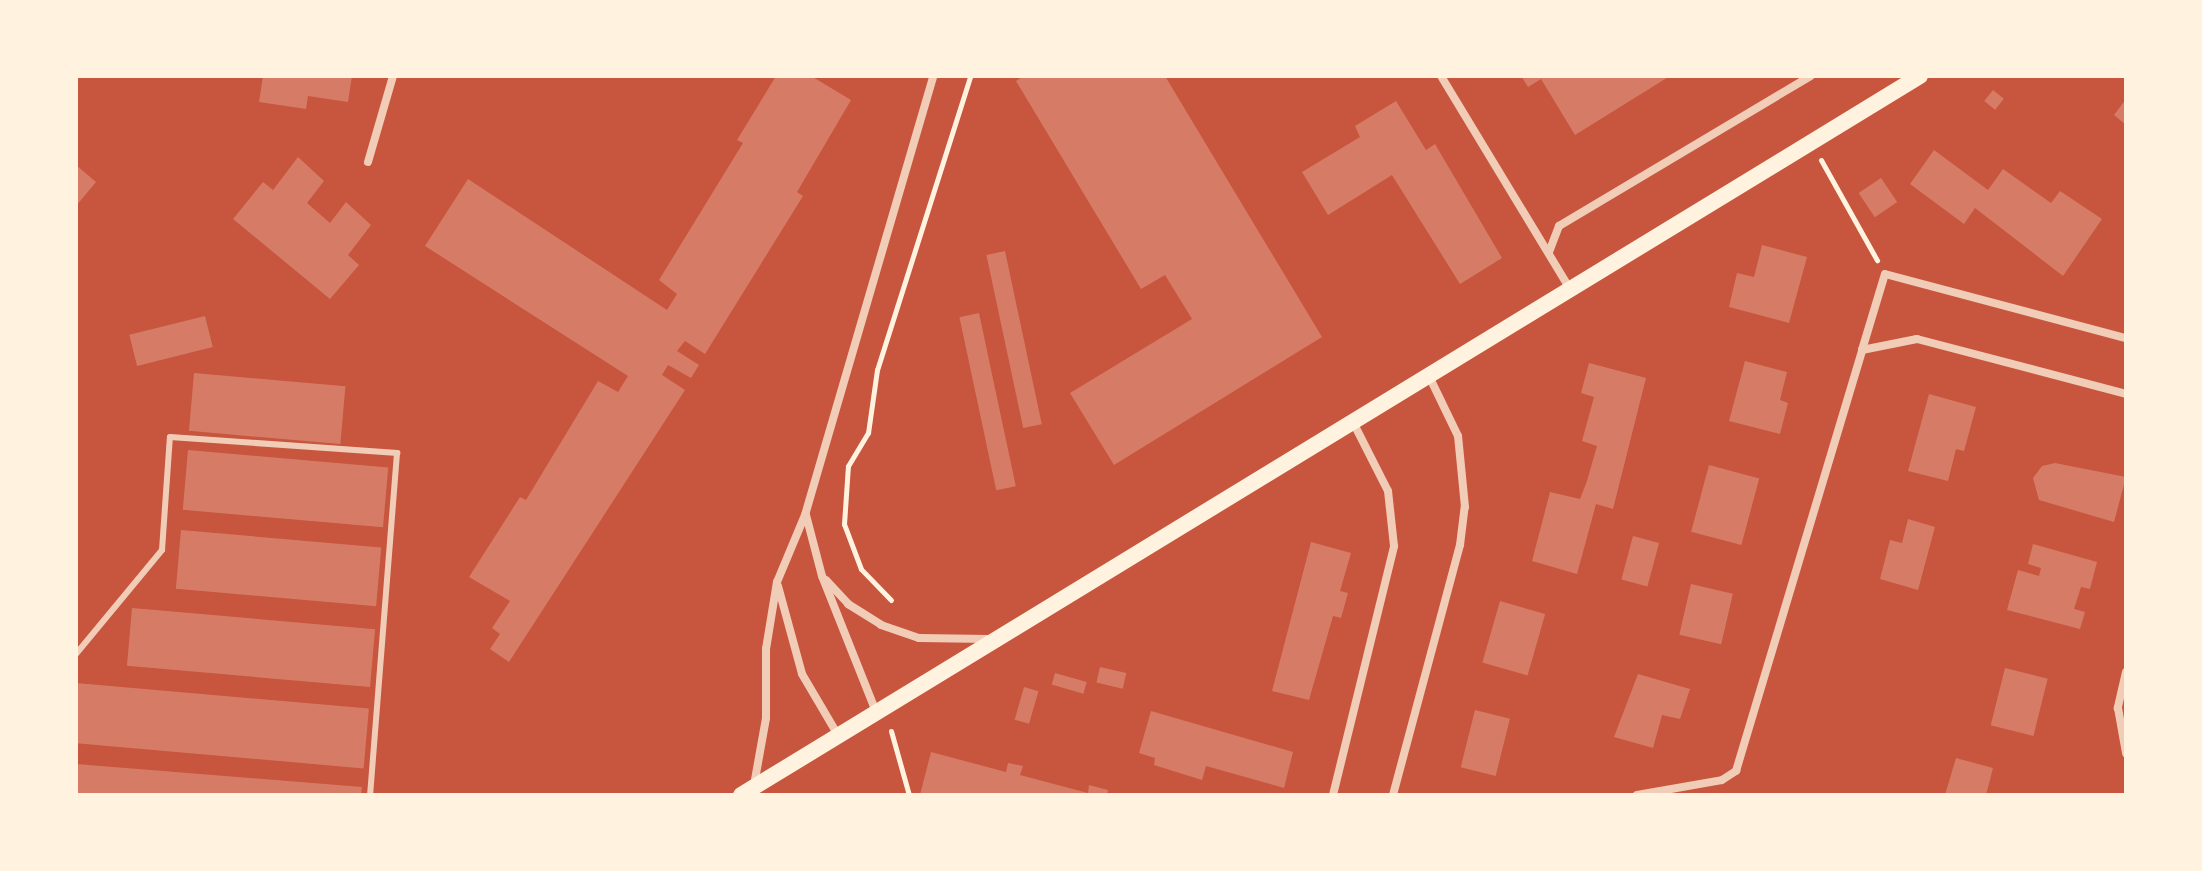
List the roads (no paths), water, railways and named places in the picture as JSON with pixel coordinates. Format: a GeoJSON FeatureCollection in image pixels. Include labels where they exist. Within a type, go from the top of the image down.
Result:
{"type":"FeatureCollection","features":[{"type":"Feature","properties":{"kind":"main road"},"geometry":{"type":"LineString","coordinates":[[748,791],[1920,76]]}},
{"type":"Feature","properties":{"kind":"street"},"geometry":{"type":"LineString","coordinates":[[368,162],[393,76]]}},
{"type":"Feature","properties":{"kind":"street"},"geometry":{"type":"LineString","coordinates":[[748,791],[766,718],[766,649],[777,582],[805,515],[933,76]]}},
{"type":"Feature","properties":{"kind":"street"},"geometry":{"type":"LineString","coordinates":[[1441,76],[1570,289]]}},
{"type":"Feature","properties":{"kind":"street"},"geometry":{"type":"LineString","coordinates":[[1549,252],[1559,226],[1811,76]]}},
{"type":"Feature","properties":{"kind":"street"},"geometry":{"type":"LineString","coordinates":[[1637,795],[1722,780],[1736,771],[1885,274],[2126,338]]}},
{"type":"Feature","properties":{"kind":"street"},"geometry":{"type":"LineString","coordinates":[[1862,350],[1917,339],[2126,394]]}},
{"type":"Feature","properties":{"kind":"street"},"geometry":{"type":"LineString","coordinates":[[1393,795],[1460,545],[1465,507],[1458,436],[1428,375]]}},
{"type":"Feature","properties":{"kind":"street"},"geometry":{"type":"LineString","coordinates":[[1333,795],[1394,546],[1388,491],[1353,421]]}},
{"type":"Feature","properties":{"kind":"street"},"geometry":{"type":"LineString","coordinates":[[805,515],[822,576],[880,710]]}},
{"type":"Feature","properties":{"kind":"street"},"geometry":{"type":"LineString","coordinates":[[822,576],[848,604],[906,634],[958,643],[998,638]]}},
{"type":"Feature","properties":{"kind":"street"},"geometry":{"type":"LineString","coordinates":[[777,582],[802,674],[838,735]]}},
{"type":"Feature","properties":{"kind":"street"},"geometry":{"type":"LineString","coordinates":[[2126,672],[2118,708],[2126,753]]}},
{"type":"Feature","properties":{"kind":"lane"},"geometry":{"type":"LineString","coordinates":[[76,654],[162,550],[170,437],[397,453],[370,795]]}}]}
